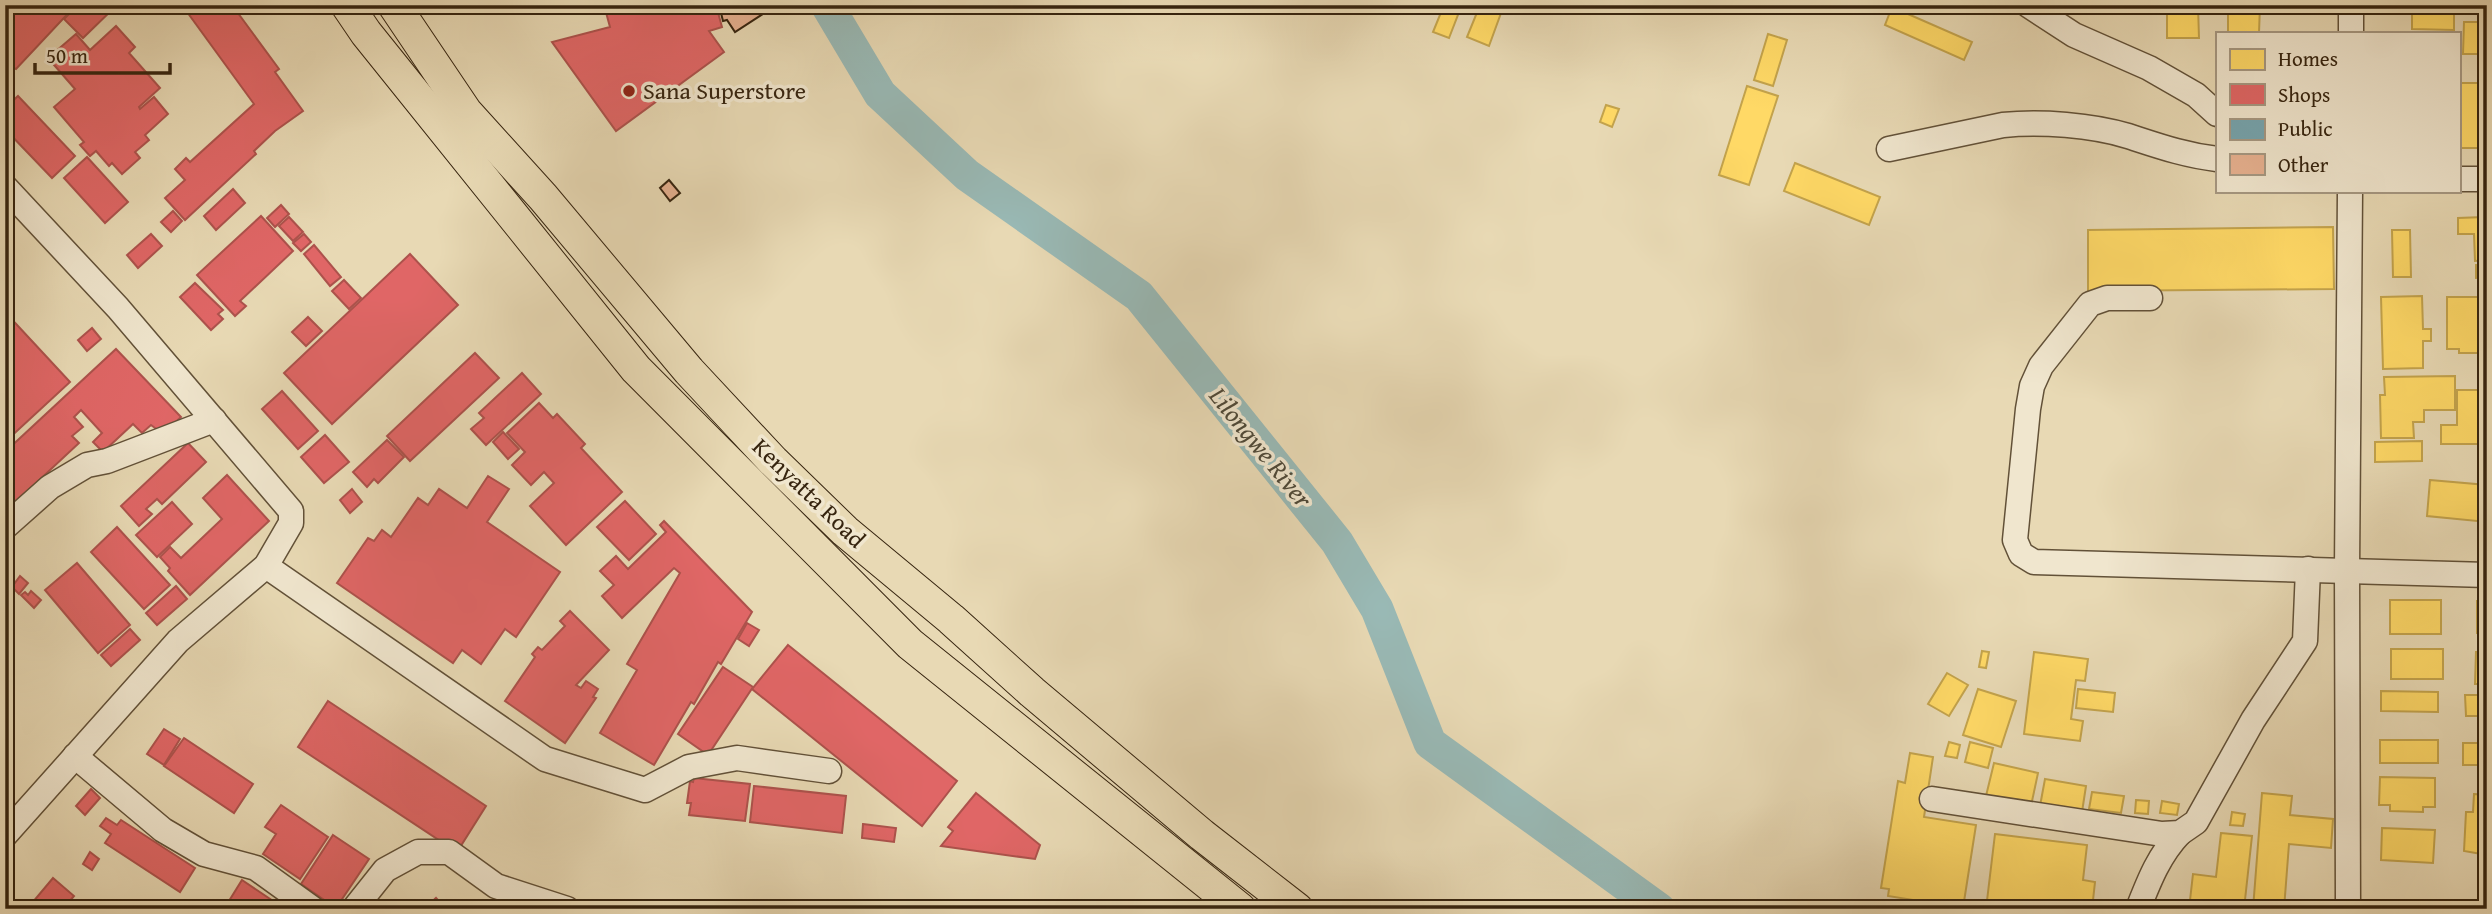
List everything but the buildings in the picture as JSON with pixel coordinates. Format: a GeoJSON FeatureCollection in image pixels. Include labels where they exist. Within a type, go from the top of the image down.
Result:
{"type":"FeatureCollection","features":[{"type":"Feature","properties":{"kind":"main road","name":"Kenyatta Road"},"geometry":{"type":"LineString","coordinates":[[347,5],[366,33],[636,369],[910,644],[1240,909]]}},
{"type":"Feature","properties":{"kind":"main road","name":"Kenyatta Road"},"geometry":{"type":"LineString","coordinates":[[394,5],[466,112],[543,197],[689,370],[773,461],[845,531],[951,619],[1032,692],[1202,835],[1297,909]]}},
{"type":"Feature","properties":{"kind":"street"},"geometry":{"type":"LineString","coordinates":[[2028,5],[2074,35],[2149,68],[2196,95],[2216,113]]}},
{"type":"Feature","properties":{"kind":"street"},"geometry":{"type":"LineString","coordinates":[[2351,5],[2351,32]]}},
{"type":"Feature","properties":{"kind":"street"},"geometry":{"type":"LineString","coordinates":[[1889,149],[2022,123],[2099,130],[2179,153],[2216,159]]}},
{"type":"Feature","properties":{"kind":"street"},"geometry":{"type":"LineString","coordinates":[[2460,178],[2487,178]]}},
{"type":"Feature","properties":{"kind":"street"},"geometry":{"type":"LineString","coordinates":[[5,187],[118,308],[291,511],[291,523],[265,566],[178,642],[5,835]]}},
{"type":"Feature","properties":{"kind":"street"},"geometry":{"type":"LineString","coordinates":[[2348,909],[2350,192]]}},
{"type":"Feature","properties":{"kind":"street"},"geometry":{"type":"LineString","coordinates":[[2150,298],[2107,298],[2090,304],[2041,366],[2032,386],[2026,422],[2015,540],[2021,554],[2034,562],[2487,575]]}},
{"type":"Feature","properties":{"kind":"street"},"geometry":{"type":"LineString","coordinates":[[5,527],[50,487],[87,465],[107,461],[214,420]]}},
{"type":"Feature","properties":{"kind":"street"},"geometry":{"type":"LineString","coordinates":[[265,566],[545,759],[645,790],[689,767],[737,758],[829,771]]}},
{"type":"Feature","properties":{"kind":"street"},"geometry":{"type":"LineString","coordinates":[[2138,909],[2153,871],[2167,847],[2180,833],[2196,822],[2253,720],[2305,641],[2308,569]]}},
{"type":"Feature","properties":{"kind":"street"},"geometry":{"type":"LineString","coordinates":[[75,756],[163,830],[204,854],[256,868],[313,909]]}},
{"type":"Feature","properties":{"kind":"street"},"geometry":{"type":"LineString","coordinates":[[1933,799],[2162,834],[2180,833]]}},
{"type":"Feature","properties":{"kind":"street"},"geometry":{"type":"LineString","coordinates":[[354,909],[385,870],[418,852],[449,852],[496,887],[567,909]]}},
{"type":"Feature","properties":{"kind":"waterway","name":"Lilongwe River"},"geometry":{"type":"LineString","coordinates":[[827,5],[880,94],[967,175],[1139,296],[1337,542],[1377,609],[1430,743],[1659,909]]}},
{"type":"Feature","properties":{"kind":"place","name":"Sana Superstore"},"geometry":{"type":"Point","coordinates":[629,91]}}]}
